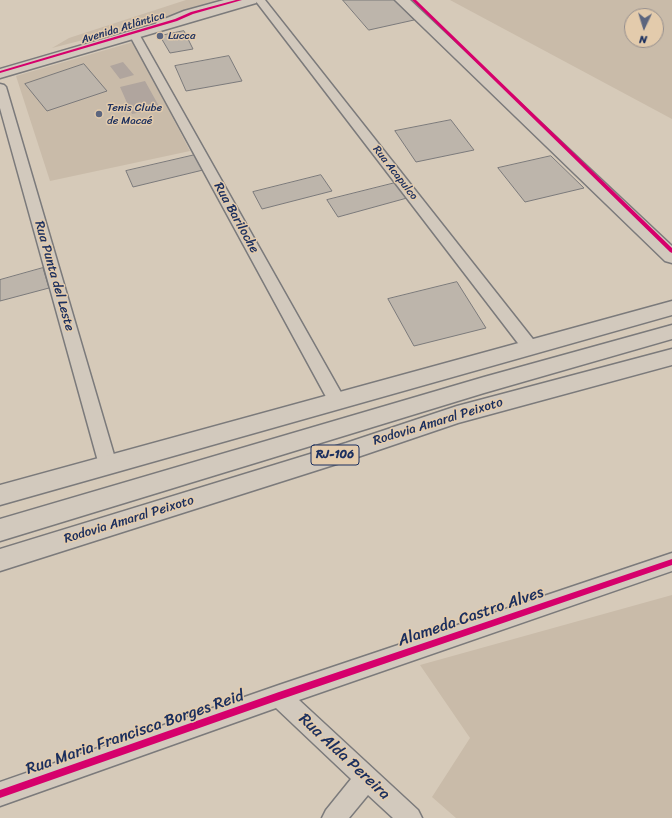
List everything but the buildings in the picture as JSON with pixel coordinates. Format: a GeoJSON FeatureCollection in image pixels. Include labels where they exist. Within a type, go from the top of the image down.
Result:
{"type":"FeatureCollection","features":[{"type":"Feature","properties":{"kind":"main road","name":"Avenida Atlântica"},"geometry":{"type":"LineString","coordinates":[[0,74],[251,0]]}},
{"type":"Feature","properties":{"kind":"main road"},"geometry":{"type":"LineString","coordinates":[[402,0],[672,258]]}},
{"type":"Feature","properties":{"kind":"main road"},"geometry":{"type":"LineString","coordinates":[[0,495],[672,308]]}},
{"type":"Feature","properties":{"kind":"main road","name":"Rodovia Amaral Peixoto"},"geometry":{"type":"LineString","coordinates":[[0,530],[484,385],[672,332]]}},
{"type":"Feature","properties":{"kind":"main road","name":"Rodovia Amaral Peixoto"},"geometry":{"type":"LineString","coordinates":[[0,560],[338,454],[457,414],[672,357]]}},
{"type":"Feature","properties":{"kind":"street"},"geometry":{"type":"LineString","coordinates":[[0,71],[174,20],[188,13],[236,0]]}},
{"type":"Feature","properties":{"kind":"street","name":"Rua Acapulco"},"geometry":{"type":"LineString","coordinates":[[260,0],[530,347]]}},
{"type":"Feature","properties":{"kind":"street","name":"Rua Bariloche"},"geometry":{"type":"LineString","coordinates":[[134,34],[337,402]]}},
{"type":"Feature","properties":{"kind":"street","name":"Rua Punta del Leste"},"geometry":{"type":"LineString","coordinates":[[0,87],[108,465]]}},
{"type":"Feature","properties":{"kind":"street","name":"Alameda Castro Alves"},"geometry":{"type":"LineString","coordinates":[[279,696],[672,562]]}},
{"type":"Feature","properties":{"kind":"street","name":"Rua Alda Pereira"},"geometry":{"type":"LineString","coordinates":[[279,696],[410,818]]}},
{"type":"Feature","properties":{"kind":"street","name":"Rua Maria Francisca Borges Reid"},"geometry":{"type":"LineString","coordinates":[[0,794],[279,696]]}},
{"type":"Feature","properties":{"kind":"street"},"geometry":{"type":"LineString","coordinates":[[334,818],[367,777]]}},
{"type":"Feature","properties":{"kind":"shaded area"},"geometry":{"type":"Polygon","coordinates":[[[186,0],[238,0],[52,48],[69,38],[186,0]]]}},
{"type":"Feature","properties":{"kind":"shaded area"},"geometry":{"type":"Polygon","coordinates":[[[450,0],[672,0],[672,119],[450,0]]]}},
{"type":"Feature","properties":{"kind":"shaded area","name":"Tenis Clube de Macaé"},"geometry":{"type":"Polygon","coordinates":[[[133,42],[190,151],[50,181],[16,76],[133,42]]]}},
{"type":"Feature","properties":{"kind":"shaded area"},"geometry":{"type":"Polygon","coordinates":[[[123,62],[134,75],[120,79],[110,66],[123,62]]]}},
{"type":"Feature","properties":{"kind":"shaded area"},"geometry":{"type":"Polygon","coordinates":[[[145,81],[160,108],[132,114],[120,87],[145,81]]]}},
{"type":"Feature","properties":{"kind":"shaded area"},"geometry":{"type":"Polygon","coordinates":[[[672,595],[672,818],[456,818],[432,797],[470,738],[420,665],[672,595]]]}},
{"type":"Feature","properties":{"kind":"cycle path"},"geometry":{"type":"LineString","coordinates":[[0,72],[176,20],[192,13],[240,0]]}},
{"type":"Feature","properties":{"kind":"cycle path"},"geometry":{"type":"LineString","coordinates":[[414,0],[672,251]]}},
{"type":"Feature","properties":{"kind":"cycle path"},"geometry":{"type":"LineString","coordinates":[[0,794],[279,696],[672,562]]}},
{"type":"Feature","properties":{"kind":"place","name":"Lucca"},"geometry":{"type":"Point","coordinates":[160,36]}},
{"type":"Feature","properties":{"kind":"place","name":"Tenis Clube de Macaé"},"geometry":{"type":"Point","coordinates":[99,114]}}]}
